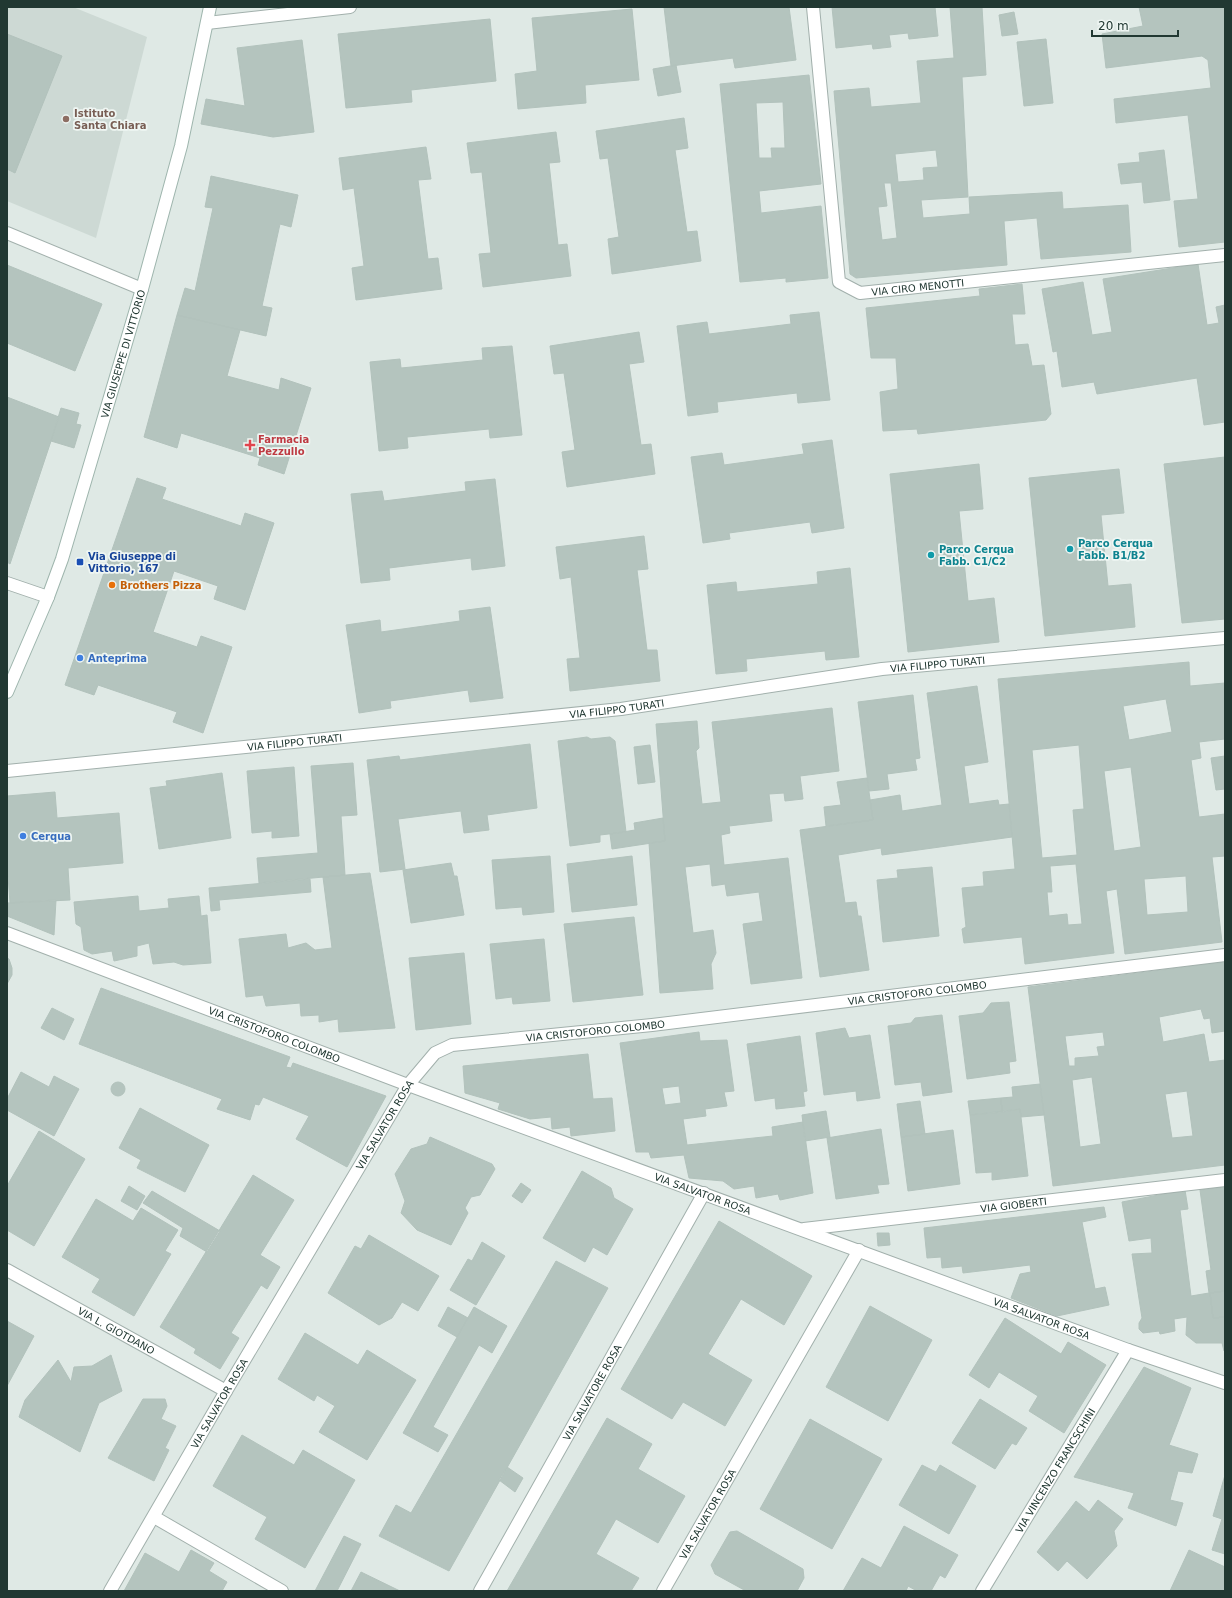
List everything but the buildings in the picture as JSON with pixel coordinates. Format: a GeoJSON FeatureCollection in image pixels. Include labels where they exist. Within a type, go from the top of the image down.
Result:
{"type":"FeatureCollection","features":[{"type":"Feature","properties":{"kind":"street","name":"VIA GIUSEPPE DI VITTORIO"},"geometry":{"type":"LineString","coordinates":[[7,692],[48,597],[64,551],[142,288],[181,146],[210,7]]}},
{"type":"Feature","properties":{"kind":"street"},"geometry":{"type":"LineString","coordinates":[[207,23],[350,7]]}},
{"type":"Feature","properties":{"kind":"street","name":"VIA CIRO MENOTTI"},"geometry":{"type":"LineString","coordinates":[[813,7],[839,282],[860,293],[1225,255]]}},
{"type":"Feature","properties":{"kind":"street"},"geometry":{"type":"LineString","coordinates":[[7,233],[142,288]]}},
{"type":"Feature","properties":{"kind":"street"},"geometry":{"type":"LineString","coordinates":[[7,583],[48,597]]}},
{"type":"Feature","properties":{"kind":"street","name":"VIA FILIPPO TURATI"},"geometry":{"type":"LineString","coordinates":[[7,771],[621,709],[882,669],[1225,638]]}},
{"type":"Feature","properties":{"kind":"street","name":"VIA CRISTOFORO COLOMBO"},"geometry":{"type":"LineString","coordinates":[[7,933],[408,1085],[435,1054],[452,1045],[660,1024],[1225,955]]}},
{"type":"Feature","properties":{"kind":"street","name":"VIA SALVATOR ROSA"},"geometry":{"type":"LineString","coordinates":[[110,1591],[226,1391],[408,1085],[1128,1350],[1225,1383]]}},
{"type":"Feature","properties":{"kind":"street","name":"VIA GIOBERTI"},"geometry":{"type":"LineString","coordinates":[[801,1229],[1225,1180]]}},
{"type":"Feature","properties":{"kind":"street","name":"VIA SALVATORE ROSA"},"geometry":{"type":"LineString","coordinates":[[480,1591],[704,1193]]}},
{"type":"Feature","properties":{"kind":"street","name":"VIA SALVATOR ROSA"},"geometry":{"type":"LineString","coordinates":[[663,1591],[859,1250]]}},
{"type":"Feature","properties":{"kind":"street","name":"VIA L. GIOTDANO"},"geometry":{"type":"LineString","coordinates":[[7,1270],[226,1391]]}},
{"type":"Feature","properties":{"kind":"street","name":"VIA VINCENZO FRANCSCHINI"},"geometry":{"type":"LineString","coordinates":[[982,1591],[1128,1350]]}},
{"type":"Feature","properties":{"kind":"street"},"geometry":{"type":"LineString","coordinates":[[154,1517],[282,1591]]}},
{"type":"Feature","properties":{"kind":"shaded area","name":"Istituto Santa Chiara"},"geometry":{"type":"Polygon","coordinates":[[[7,7],[73,7],[147,37],[96,238],[7,201],[7,7]]]}},
{"type":"Feature","properties":{"kind":"place","name":"Istituto Santa Chiara"},"geometry":{"type":"Point","coordinates":[66,119]}},
{"type":"Feature","properties":{"kind":"place","name":"Farmacia Pezzullo"},"geometry":{"type":"Point","coordinates":[250,445]}},
{"type":"Feature","properties":{"kind":"place","name":"Parco Cerqua Fabb. B1/B2"},"geometry":{"type":"Point","coordinates":[1070,549]}},
{"type":"Feature","properties":{"kind":"place","name":"Parco Cerqua Fabb. C1/C2"},"geometry":{"type":"Point","coordinates":[931,555]}},
{"type":"Feature","properties":{"kind":"place","name":"Via Giuseppe di Vittorio, 167"},"geometry":{"type":"Point","coordinates":[80,562]}},
{"type":"Feature","properties":{"kind":"place","name":"Brothers Pizza"},"geometry":{"type":"Point","coordinates":[112,585]}},
{"type":"Feature","properties":{"kind":"place","name":"Anteprima"},"geometry":{"type":"Point","coordinates":[80,658]}},
{"type":"Feature","properties":{"kind":"place","name":"Cerqua"},"geometry":{"type":"Point","coordinates":[23,836]}}]}
